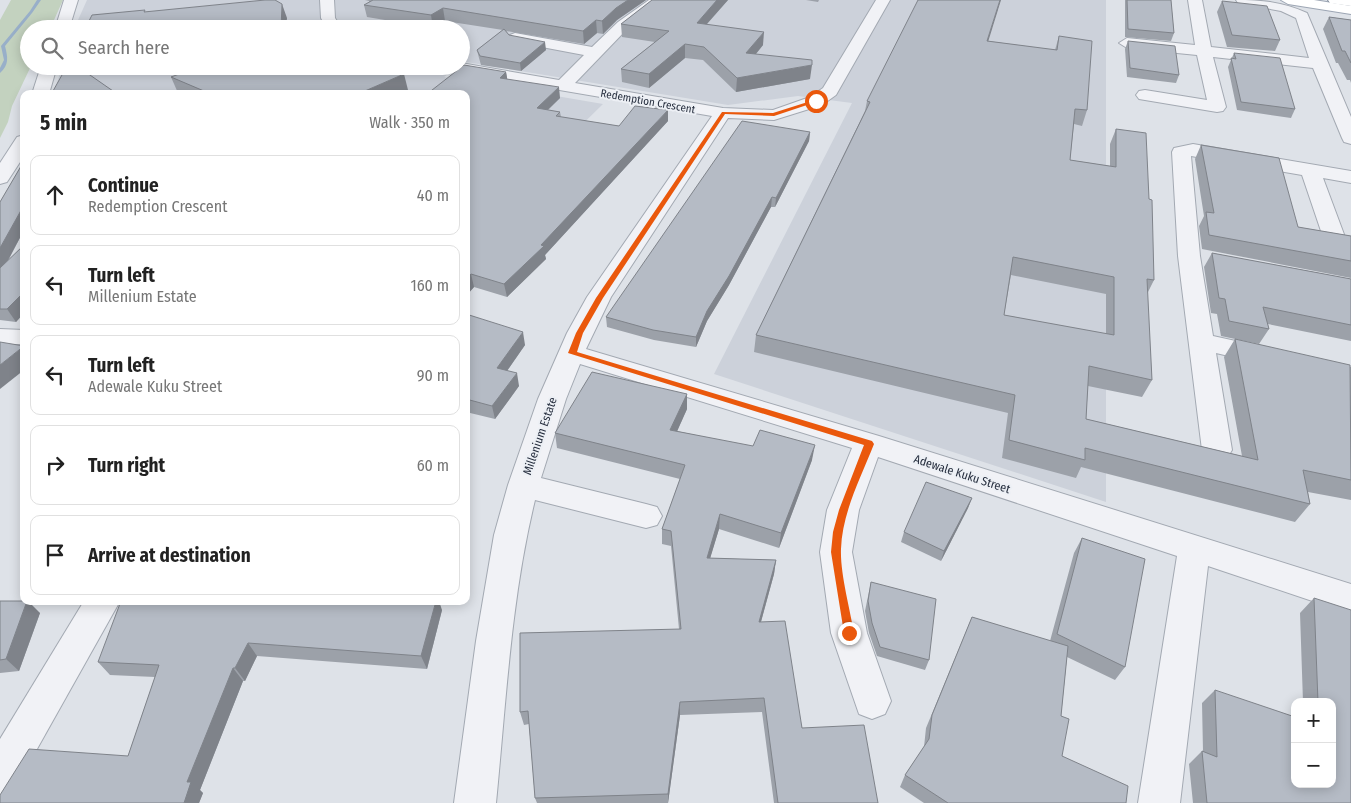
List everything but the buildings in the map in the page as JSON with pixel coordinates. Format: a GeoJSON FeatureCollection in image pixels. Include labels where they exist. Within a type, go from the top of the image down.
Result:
{"type":"FeatureCollection","features":[{"type":"Feature","properties":{"kind":"main road"},"geometry":{"type":"LineString","coordinates":[[1288,0],[1351,10]]}},
{"type":"Feature","properties":{"kind":"main road"},"geometry":{"type":"LineString","coordinates":[[1335,0],[1351,2]]}},
{"type":"Feature","properties":{"kind":"street"},"geometry":{"type":"LineString","coordinates":[[65,20],[71,0]]}},
{"type":"Feature","properties":{"kind":"street"},"geometry":{"type":"LineString","coordinates":[[327,0],[329,20]]}},
{"type":"Feature","properties":{"kind":"street"},"geometry":{"type":"LineString","coordinates":[[562,86],[623,25],[658,0]]}},
{"type":"Feature","properties":{"kind":"street","name":"Redemption Crescent"},"geometry":{"type":"LineString","coordinates":[[470,70],[723,113],[774,114],[816,101],[830,91],[883,0]]}},
{"type":"Feature","properties":{"kind":"street"},"geometry":{"type":"LineString","coordinates":[[1146,95],[1216,107],[1195,0]]}},
{"type":"Feature","properties":{"kind":"street"},"geometry":{"type":"LineString","coordinates":[[1243,0],[1285,8],[1302,16],[1313,48],[1351,138]]}},
{"type":"Feature","properties":{"kind":"street"},"geometry":{"type":"LineString","coordinates":[[515,38],[597,53]]}},
{"type":"Feature","properties":{"kind":"street"},"geometry":{"type":"LineString","coordinates":[[1127,43],[1321,64]]}},
{"type":"Feature","properties":{"kind":"street"},"geometry":{"type":"LineString","coordinates":[[41,90],[46,75]]}},
{"type":"Feature","properties":{"kind":"street","name":"Millenium Estate"},"geometry":{"type":"LineString","coordinates":[[474,803],[494,641],[510,535],[523,485],[552,399],[580,333],[599,298],[723,113]]}},
{"type":"Feature","properties":{"kind":"street"},"geometry":{"type":"LineString","coordinates":[[0,178],[20,147]]}},
{"type":"Feature","properties":{"kind":"street"},"geometry":{"type":"LineString","coordinates":[[1217,450],[1200,341],[1199,258],[1180,152],[1193,150],[1351,177]]}},
{"type":"Feature","properties":{"kind":"street"},"geometry":{"type":"LineString","coordinates":[[1310,169],[1334,237]]}},
{"type":"Feature","properties":{"kind":"street"},"geometry":{"type":"LineString","coordinates":[[1200,341],[1294,362]]}},
{"type":"Feature","properties":{"kind":"street","name":"Adewale Kuku Street"},"geometry":{"type":"LineString","coordinates":[[572,353],[869,444],[1351,599]]}},
{"type":"Feature","properties":{"kind":"street"},"geometry":{"type":"LineString","coordinates":[[869,444],[844,510],[836,552],[849,633],[872,702]]}},
{"type":"Feature","properties":{"kind":"street"},"geometry":{"type":"LineString","coordinates":[[523,485],[646,516]]}},
{"type":"Feature","properties":{"kind":"street"},"geometry":{"type":"LineString","coordinates":[[1159,803],[1194,549]]}},
{"type":"Feature","properties":{"kind":"street"},"geometry":{"type":"LineString","coordinates":[[0,776],[101,605]]}},
{"type":"Feature","properties":{"kind":"shaded area"},"geometry":{"type":"Polygon","coordinates":[[[87,0],[1106,0],[1106,502],[714,374],[852,103],[798,96],[728,105],[470,63],[470,20],[78,20],[87,0]]]}},
{"type":"Feature","properties":{"kind":"shaded area"},"geometry":{"type":"Polygon","coordinates":[[[59,75],[447,75],[444,77],[603,104],[470,235],[470,90],[55,90],[59,75]]]}},
{"type":"Feature","properties":{"kind":"green space"},"geometry":{"type":"Polygon","coordinates":[[[11,0],[63,0],[54,20],[20,20],[20,75],[27,75],[0,138],[0,20],[11,0]]]}},
{"type":"Feature","properties":{"kind":"waterway"},"geometry":{"type":"LineString","coordinates":[[24,20],[39,0]]}},
{"type":"Feature","properties":{"kind":"waterway"},"geometry":{"type":"LineString","coordinates":[[0,72],[6,60],[3,46],[20,25]]}},
{"type":"Feature","properties":{"kind":"route"},"geometry":{"type":"LineString","coordinates":[[816,101],[796,109],[774,114],[723,113],[599,298],[580,333],[572,353],[869,444],[844,510],[838,532],[836,552],[849,633]]}}]}
